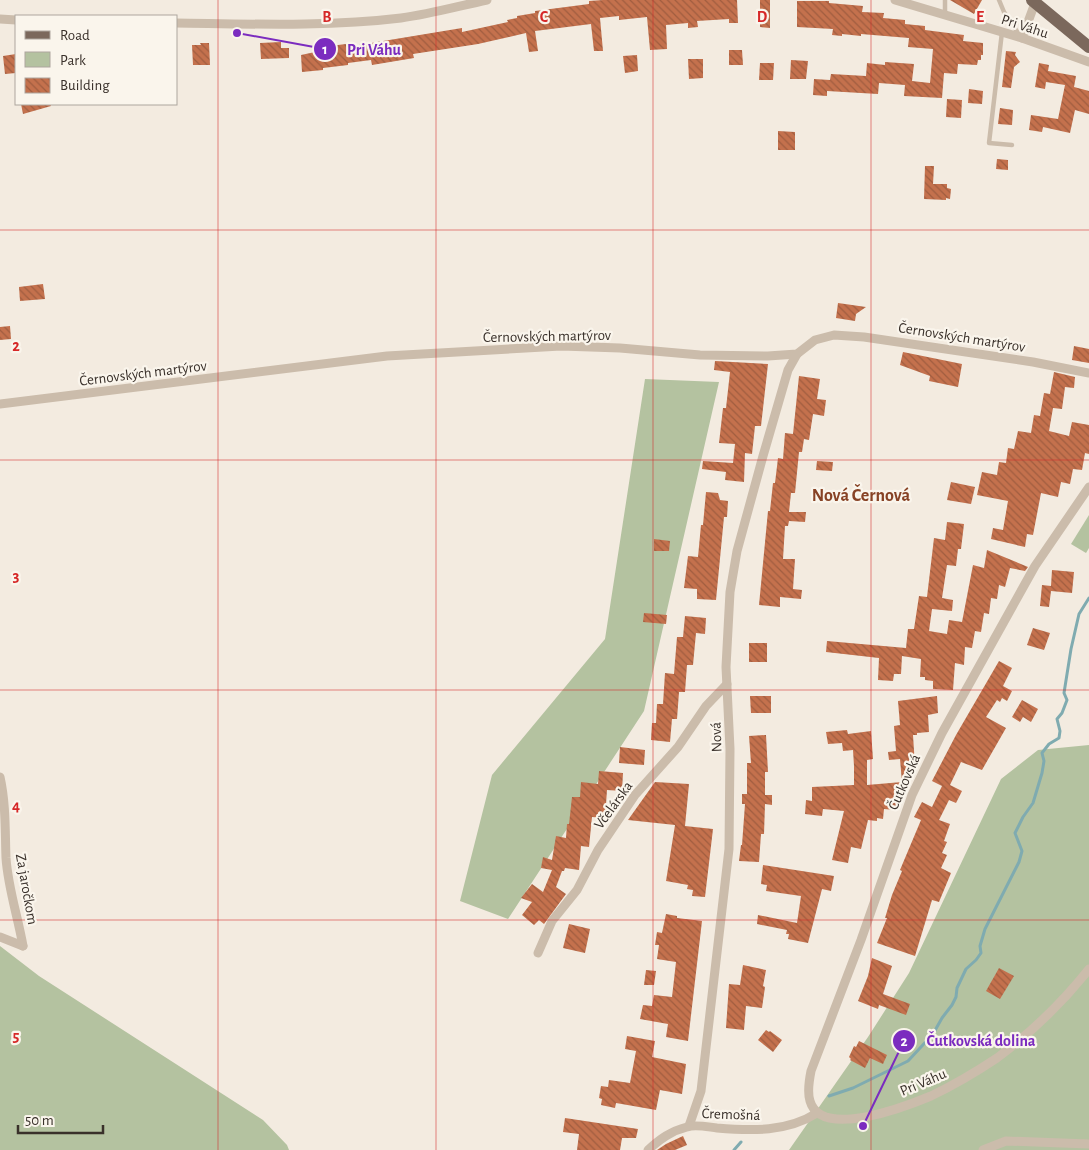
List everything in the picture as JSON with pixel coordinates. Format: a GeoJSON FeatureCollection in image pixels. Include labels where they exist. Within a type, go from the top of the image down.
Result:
{"type":"FeatureCollection","features":[{"type":"Feature","properties":{"kind":"main road"},"geometry":{"type":"LineString","coordinates":[[1034,2],[1089,48]]}},
{"type":"Feature","properties":{"kind":"street"},"geometry":{"type":"LineString","coordinates":[[178,22],[267,24],[359,22],[403,18],[488,0]]}},
{"type":"Feature","properties":{"kind":"street","name":"Pri Váhu"},"geometry":{"type":"LineString","coordinates":[[899,1],[1022,38],[1089,62]]}},
{"type":"Feature","properties":{"kind":"street"},"geometry":{"type":"LineString","coordinates":[[1022,38],[1034,2]]}},
{"type":"Feature","properties":{"kind":"street"},"geometry":{"type":"LineString","coordinates":[[0,19],[15,20]]}},
{"type":"Feature","properties":{"kind":"street","name":"Černovských martýrov"},"geometry":{"type":"LineString","coordinates":[[0,404],[396,355],[561,346],[620,348],[700,355],[768,356],[798,354],[815,340],[834,335],[864,337],[1033,362],[1089,373]]}},
{"type":"Feature","properties":{"kind":"street","name":"Nová"},"geometry":{"type":"LineString","coordinates":[[689,1126],[701,1091],[730,849],[730,749],[726,667],[730,592],[737,551],[788,370],[798,354]]}},
{"type":"Feature","properties":{"kind":"street","name":"Čutkovská"},"geometry":{"type":"LineString","coordinates":[[817,1113],[810,1101],[809,1084],[811,1071],[861,940],[912,796],[942,733],[1026,582],[1089,487]]}},
{"type":"Feature","properties":{"kind":"street","name":"Včelárska"},"geometry":{"type":"LineString","coordinates":[[538,953],[552,921],[577,890],[598,850],[635,795],[678,746],[706,706],[727,684]]}},
{"type":"Feature","properties":{"kind":"street","name":"Za jaročkom"},"geometry":{"type":"LineString","coordinates":[[0,777],[6,818],[9,880],[23,946],[0,937]]}},
{"type":"Feature","properties":{"kind":"street","name":"Pri Váhu"},"geometry":{"type":"LineString","coordinates":[[817,1113],[842,1120],[872,1116],[909,1104],[954,1084],[994,1059],[1025,1036],[1054,1009],[1089,969]]}},
{"type":"Feature","properties":{"kind":"street","name":"Čremošná"},"geometry":{"type":"LineString","coordinates":[[648,1150],[663,1137],[689,1126],[755,1130],[803,1122],[817,1113]]}},
{"type":"Feature","properties":{"kind":"street"},"geometry":{"type":"LineString","coordinates":[[983,1150],[1006,1141],[1089,1144]]}},
{"type":"Feature","properties":{"kind":"lane"},"geometry":{"type":"LineString","coordinates":[[944,0],[944,15]]}},
{"type":"Feature","properties":{"kind":"lane"},"geometry":{"type":"LineString","coordinates":[[999,0],[1004,12],[1022,38]]}},
{"type":"Feature","properties":{"kind":"lane"},"geometry":{"type":"LineString","coordinates":[[1002,32],[989,143],[1012,145]]}},
{"type":"Feature","properties":{"kind":"green space"},"geometry":{"type":"Polygon","coordinates":[[[645,379],[719,382],[644,711],[508,919],[460,901],[492,775],[605,639],[645,379]]]}},
{"type":"Feature","properties":{"kind":"green space"},"geometry":{"type":"Polygon","coordinates":[[[1089,515],[1089,548],[1086,553],[1071,544],[1089,515]]]}},
{"type":"Feature","properties":{"kind":"green space"},"geometry":{"type":"Polygon","coordinates":[[[1089,745],[1089,1150],[789,1150],[868,1037],[909,973],[1001,779],[1038,750],[1089,745]]]}},
{"type":"Feature","properties":{"kind":"green space"},"geometry":{"type":"Polygon","coordinates":[[[0,946],[39,976],[263,1120],[287,1145],[289,1150],[0,1150],[0,946]]]}},
{"type":"Feature","properties":{"kind":"building"},"geometry":{"type":"Polygon","coordinates":[[[737,0],[738,23],[729,23],[729,19],[697,21],[698,27],[688,28],[688,23],[666,25],[667,49],[650,50],[647,17],[619,20],[619,16],[600,18],[603,51],[594,51],[591,24],[535,31],[538,51],[529,52],[526,33],[478,44],[413,54],[414,58],[372,65],[371,60],[323,68],[323,70],[302,72],[301,55],[329,49],[330,46],[346,44],[347,47],[462,28],[462,32],[508,22],[507,20],[535,13],[535,11],[589,4],[589,1],[737,0]]]}},
{"type":"Feature","properties":{"kind":"building"},"geometry":{"type":"Polygon","coordinates":[[[760,0],[770,0],[770,28],[760,27],[760,0]]]}},
{"type":"Feature","properties":{"kind":"building"},"geometry":{"type":"Polygon","coordinates":[[[950,0],[982,0],[974,14],[950,0]]]}},
{"type":"Feature","properties":{"kind":"building"},"geometry":{"type":"Polygon","coordinates":[[[797,1],[829,1],[829,3],[863,6],[862,12],[884,13],[883,18],[905,20],[905,24],[925,26],[925,30],[964,35],[963,41],[983,43],[983,55],[981,55],[981,60],[978,60],[977,65],[958,64],[957,74],[944,73],[942,98],[904,96],[905,85],[879,83],[878,94],[827,91],[827,96],[813,95],[814,79],[830,80],[831,74],[866,76],[867,63],[885,65],[885,62],[914,64],[912,81],[930,83],[933,49],[908,47],[909,38],[861,34],[861,36],[842,34],[842,36],[832,35],[833,29],[797,27],[797,1]]]}},
{"type":"Feature","properties":{"kind":"building"},"geometry":{"type":"Polygon","coordinates":[[[281,42],[281,48],[289,48],[289,58],[261,59],[260,43],[281,42]]]}},
{"type":"Feature","properties":{"kind":"building"},"geometry":{"type":"Polygon","coordinates":[[[200,43],[209,43],[210,65],[193,65],[192,45],[201,45],[200,43]]]}},
{"type":"Feature","properties":{"kind":"building"},"geometry":{"type":"Polygon","coordinates":[[[729,50],[742,50],[743,65],[729,65],[729,50]]]}},
{"type":"Feature","properties":{"kind":"building"},"geometry":{"type":"Polygon","coordinates":[[[1006,51],[1016,52],[1015,55],[1020,62],[1014,67],[1011,88],[1002,87],[1006,51]]]}},
{"type":"Feature","properties":{"kind":"building"},"geometry":{"type":"Polygon","coordinates":[[[15,54],[15,73],[5,74],[3,56],[15,54]]]}},
{"type":"Feature","properties":{"kind":"building"},"geometry":{"type":"Polygon","coordinates":[[[637,55],[638,71],[625,73],[623,56],[637,55]]]}},
{"type":"Feature","properties":{"kind":"building"},"geometry":{"type":"Polygon","coordinates":[[[688,59],[703,59],[703,78],[689,79],[688,59]]]}},
{"type":"Feature","properties":{"kind":"building"},"geometry":{"type":"Polygon","coordinates":[[[791,60],[808,61],[806,79],[790,79],[791,60]]]}},
{"type":"Feature","properties":{"kind":"building"},"geometry":{"type":"Polygon","coordinates":[[[760,63],[774,63],[773,80],[759,80],[760,63]]]}},
{"type":"Feature","properties":{"kind":"building"},"geometry":{"type":"Polygon","coordinates":[[[1039,63],[1049,65],[1048,71],[1076,76],[1074,87],[1089,91],[1089,114],[1075,110],[1070,133],[1043,127],[1042,132],[1029,130],[1031,115],[1058,119],[1065,85],[1046,82],[1045,89],[1035,87],[1039,63]]]}},
{"type":"Feature","properties":{"kind":"building"},"geometry":{"type":"Polygon","coordinates":[[[969,89],[983,91],[982,104],[968,103],[969,89]]]}},
{"type":"Feature","properties":{"kind":"building"},"geometry":{"type":"Polygon","coordinates":[[[947,99],[962,100],[961,118],[946,117],[947,99]]]}},
{"type":"Feature","properties":{"kind":"building"},"geometry":{"type":"Polygon","coordinates":[[[21,105],[51,106],[23,114],[21,105]]]}},
{"type":"Feature","properties":{"kind":"building"},"geometry":{"type":"Polygon","coordinates":[[[1000,108],[1013,110],[1012,125],[998,124],[1000,108]]]}},
{"type":"Feature","properties":{"kind":"building"},"geometry":{"type":"Polygon","coordinates":[[[778,131],[795,132],[795,150],[778,150],[778,131]]]}},
{"type":"Feature","properties":{"kind":"building"},"geometry":{"type":"Polygon","coordinates":[[[997,159],[1008,160],[1008,170],[996,169],[997,159]]]}},
{"type":"Feature","properties":{"kind":"building"},"geometry":{"type":"Polygon","coordinates":[[[925,166],[934,166],[933,184],[947,184],[947,188],[951,189],[950,199],[924,199],[925,166]]]}},
{"type":"Feature","properties":{"kind":"building"},"geometry":{"type":"Polygon","coordinates":[[[43,284],[45,299],[20,301],[19,287],[43,284]]]}},
{"type":"Feature","properties":{"kind":"building"},"geometry":{"type":"Polygon","coordinates":[[[838,303],[866,307],[856,314],[855,321],[836,318],[838,303]]]}},
{"type":"Feature","properties":{"kind":"building"},"geometry":{"type":"Polygon","coordinates":[[[10,326],[11,339],[0,340],[0,327],[10,326]]]}},
{"type":"Feature","properties":{"kind":"building"},"geometry":{"type":"Polygon","coordinates":[[[1074,346],[1089,349],[1089,363],[1072,360],[1074,346]]]}},
{"type":"Feature","properties":{"kind":"building"},"geometry":{"type":"Polygon","coordinates":[[[903,352],[962,364],[958,387],[929,381],[930,376],[900,365],[903,352]]]}},
{"type":"Feature","properties":{"kind":"building"},"geometry":{"type":"Polygon","coordinates":[[[715,361],[768,364],[761,426],[755,426],[752,454],[745,453],[744,482],[725,480],[726,472],[702,469],[703,461],[733,463],[735,444],[719,443],[723,408],[726,408],[730,372],[714,370],[715,361]]]}},
{"type":"Feature","properties":{"kind":"building"},"geometry":{"type":"Polygon","coordinates":[[[1054,372],[1075,377],[1074,388],[1065,387],[1062,409],[1053,408],[1049,431],[1069,436],[1072,422],[1089,425],[1089,454],[1085,453],[1082,470],[1073,469],[1070,484],[1061,482],[1058,497],[1041,493],[1033,535],[1027,534],[1025,547],[991,539],[993,528],[1003,530],[1008,501],[977,495],[982,472],[997,475],[999,462],[1006,463],[1008,448],[1014,449],[1018,431],[1031,433],[1034,415],[1040,416],[1044,393],[1050,394],[1054,372]]]}},
{"type":"Feature","properties":{"kind":"building"},"geometry":{"type":"Polygon","coordinates":[[[799,376],[820,379],[817,399],[826,400],[824,416],[813,414],[809,440],[804,439],[802,452],[799,452],[795,493],[791,493],[789,512],[806,512],[805,522],[789,521],[788,526],[785,526],[783,559],[795,559],[793,589],[802,590],[801,599],[780,597],[780,607],[759,605],[768,511],[770,511],[778,458],[783,459],[785,433],[793,434],[799,376]]]}},
{"type":"Feature","properties":{"kind":"building"},"geometry":{"type":"Polygon","coordinates":[[[817,461],[833,462],[832,471],[816,470],[817,461]]]}},
{"type":"Feature","properties":{"kind":"building"},"geometry":{"type":"Polygon","coordinates":[[[951,482],[975,487],[971,504],[947,500],[951,482]]]}},
{"type":"Feature","properties":{"kind":"building"},"geometry":{"type":"Polygon","coordinates":[[[706,492],[718,493],[720,500],[728,501],[727,517],[724,517],[716,600],[697,599],[697,589],[684,588],[688,556],[698,557],[706,492]]]}},
{"type":"Feature","properties":{"kind":"building"},"geometry":{"type":"Polygon","coordinates":[[[947,522],[964,524],[961,549],[958,549],[956,566],[947,565],[942,598],[953,600],[952,611],[932,609],[929,631],[947,634],[949,620],[962,622],[973,565],[984,568],[987,550],[1028,567],[1025,571],[1010,568],[1005,587],[999,585],[997,599],[991,598],[989,614],[984,613],[981,632],[975,631],[972,648],[965,647],[964,665],[955,663],[953,690],[933,689],[933,681],[920,677],[921,659],[902,656],[901,674],[894,674],[893,681],[878,680],[879,658],[826,652],[827,641],[906,648],[908,629],[914,629],[919,596],[927,597],[934,538],[945,540],[947,522]]]}},
{"type":"Feature","properties":{"kind":"building"},"geometry":{"type":"Polygon","coordinates":[[[654,539],[670,541],[669,551],[654,551],[654,539]]]}},
{"type":"Feature","properties":{"kind":"building"},"geometry":{"type":"Polygon","coordinates":[[[1052,570],[1074,572],[1072,593],[1051,591],[1049,607],[1040,606],[1042,585],[1051,586],[1052,570]]]}},
{"type":"Feature","properties":{"kind":"building"},"geometry":{"type":"Polygon","coordinates":[[[644,613],[667,615],[666,624],[643,622],[644,613]]]}},
{"type":"Feature","properties":{"kind":"building"},"geometry":{"type":"Polygon","coordinates":[[[685,616],[706,618],[705,634],[696,633],[693,665],[687,665],[685,692],[679,692],[677,719],[672,719],[670,742],[651,740],[652,723],[656,723],[657,704],[663,704],[665,673],[674,674],[677,637],[683,637],[685,616]]]}},
{"type":"Feature","properties":{"kind":"building"},"geometry":{"type":"Polygon","coordinates":[[[1033,628],[1050,633],[1044,650],[1027,645],[1033,628]]]}},
{"type":"Feature","properties":{"kind":"building"},"geometry":{"type":"Polygon","coordinates":[[[749,643],[767,643],[767,662],[749,662],[749,643]]]}},
{"type":"Feature","properties":{"kind":"building"},"geometry":{"type":"Polygon","coordinates":[[[999,661],[1012,668],[1003,686],[1012,691],[1007,701],[1002,698],[1000,702],[997,700],[986,717],[1006,728],[982,770],[961,762],[950,785],[962,791],[956,803],[949,800],[939,820],[950,824],[944,841],[947,842],[942,853],[947,855],[941,868],[951,873],[939,902],[932,900],[915,956],[877,943],[887,918],[885,918],[892,895],[902,871],[900,870],[921,820],[914,817],[922,802],[932,807],[942,786],[932,781],[999,661]]]}},
{"type":"Feature","properties":{"kind":"building"},"geometry":{"type":"Polygon","coordinates":[[[750,696],[771,696],[771,713],[751,713],[750,696]]]}},
{"type":"Feature","properties":{"kind":"building"},"geometry":{"type":"Polygon","coordinates":[[[937,696],[938,713],[928,715],[929,732],[913,735],[915,766],[895,810],[884,809],[883,819],[877,818],[877,821],[868,820],[861,849],[851,847],[848,863],[832,860],[844,811],[823,809],[822,816],[805,814],[806,800],[812,801],[812,787],[854,785],[854,766],[853,750],[843,751],[842,743],[828,744],[826,732],[847,730],[848,734],[871,731],[873,759],[867,760],[867,785],[902,782],[900,759],[889,760],[888,752],[896,751],[894,726],[900,725],[898,701],[937,696]]]}},
{"type":"Feature","properties":{"kind":"building"},"geometry":{"type":"Polygon","coordinates":[[[1022,700],[1038,709],[1031,722],[1023,717],[1020,722],[1012,717],[1022,700]]]}},
{"type":"Feature","properties":{"kind":"building"},"geometry":{"type":"Polygon","coordinates":[[[766,735],[768,772],[765,772],[765,795],[772,795],[772,805],[765,804],[764,834],[761,834],[759,862],[739,861],[745,804],[742,804],[742,794],[747,794],[747,763],[751,763],[749,736],[766,735]]]}},
{"type":"Feature","properties":{"kind":"building"},"geometry":{"type":"Polygon","coordinates":[[[620,747],[645,750],[644,765],[619,763],[620,747]]]}},
{"type":"Feature","properties":{"kind":"building"},"geometry":{"type":"Polygon","coordinates":[[[599,771],[623,773],[622,791],[607,790],[605,818],[592,817],[589,847],[581,846],[579,870],[565,868],[562,871],[556,887],[566,894],[544,924],[539,920],[534,925],[522,915],[532,902],[521,898],[532,884],[543,892],[552,870],[541,868],[543,857],[552,860],[556,836],[566,838],[572,797],[580,797],[581,782],[598,784],[599,771]]]}},
{"type":"Feature","properties":{"kind":"building"},"geometry":{"type":"Polygon","coordinates":[[[655,782],[689,784],[685,826],[713,829],[705,897],[692,896],[693,890],[687,889],[688,885],[666,881],[675,825],[628,820],[655,782]]]}},
{"type":"Feature","properties":{"kind":"building"},"geometry":{"type":"Polygon","coordinates":[[[763,865],[834,876],[831,891],[822,889],[808,943],[788,939],[789,934],[786,934],[787,930],[757,924],[758,915],[797,923],[801,896],[766,891],[767,885],[761,884],[763,865]]]}},
{"type":"Feature","properties":{"kind":"building"},"geometry":{"type":"Polygon","coordinates":[[[666,914],[677,916],[677,918],[702,921],[688,1041],[666,1037],[668,1024],[640,1019],[643,1005],[652,1006],[654,995],[672,997],[676,962],[657,959],[659,945],[655,945],[657,932],[662,933],[666,914]]]}},
{"type":"Feature","properties":{"kind":"building"},"geometry":{"type":"Polygon","coordinates":[[[569,924],[590,929],[585,953],[563,948],[569,924]]]}},
{"type":"Feature","properties":{"kind":"building"},"geometry":{"type":"Polygon","coordinates":[[[872,958],[892,966],[883,994],[910,1004],[906,1015],[879,1005],[878,1009],[858,1001],[868,976],[872,958]]]}},
{"type":"Feature","properties":{"kind":"building"},"geometry":{"type":"Polygon","coordinates":[[[743,965],[766,970],[762,1008],[746,1006],[744,1030],[726,1028],[729,984],[740,985],[743,965]]]}},
{"type":"Feature","properties":{"kind":"building"},"geometry":{"type":"Polygon","coordinates":[[[999,968],[1014,976],[1000,999],[986,991],[999,968]]]}},
{"type":"Feature","properties":{"kind":"building"},"geometry":{"type":"Polygon","coordinates":[[[646,970],[656,971],[654,985],[644,985],[646,970]]]}},
{"type":"Feature","properties":{"kind":"building"},"geometry":{"type":"Polygon","coordinates":[[[766,1030],[782,1040],[773,1052],[758,1040],[766,1030]]]}},
{"type":"Feature","properties":{"kind":"building"},"geometry":{"type":"Polygon","coordinates":[[[627,1036],[655,1041],[652,1057],[686,1064],[682,1094],[660,1090],[656,1110],[616,1103],[615,1108],[601,1105],[602,1099],[599,1098],[601,1086],[608,1087],[609,1080],[630,1083],[636,1051],[625,1049],[627,1036]]]}},
{"type":"Feature","properties":{"kind":"building"},"geometry":{"type":"Polygon","coordinates":[[[859,1041],[887,1055],[883,1064],[870,1058],[865,1068],[850,1060],[849,1057],[854,1046],[856,1047],[859,1041]]]}},
{"type":"Feature","properties":{"kind":"building"},"geometry":{"type":"Polygon","coordinates":[[[565,1118],[638,1129],[636,1138],[622,1138],[620,1150],[577,1150],[579,1134],[563,1132],[565,1118]]]}},
{"type":"Feature","properties":{"kind":"building"},"geometry":{"type":"Polygon","coordinates":[[[683,1136],[687,1145],[675,1150],[657,1150],[666,1144],[683,1136]]]}},
{"type":"Feature","properties":{"kind":"waterway"},"geometry":{"type":"LineString","coordinates":[[829,1096],[853,1088],[908,1061],[933,1034],[952,1005],[956,997],[957,988],[966,969],[981,953],[980,946],[985,929],[1019,862],[1022,851],[1015,833],[1033,803],[1042,773],[1044,761],[1042,753],[1049,744],[1059,738],[1060,731],[1057,719],[1062,713],[1067,700],[1064,693],[1071,649],[1079,614],[1089,598]]}},
{"type":"Feature","properties":{"kind":"waterway"},"geometry":{"type":"LineString","coordinates":[[734,1150],[741,1142]]}},
{"type":"Feature","properties":{"kind":"place","name":"Pri Váhu"},"geometry":{"type":"Point","coordinates":[237,33]}},
{"type":"Feature","properties":{"kind":"place","name":"Čutkovská dolina"},"geometry":{"type":"Point","coordinates":[863,1126]}},
{"type":"Feature","properties":{"kind":"district","name":"Nová Černová"},"geometry":{"type":"Point","coordinates":[861,495]}}]}
